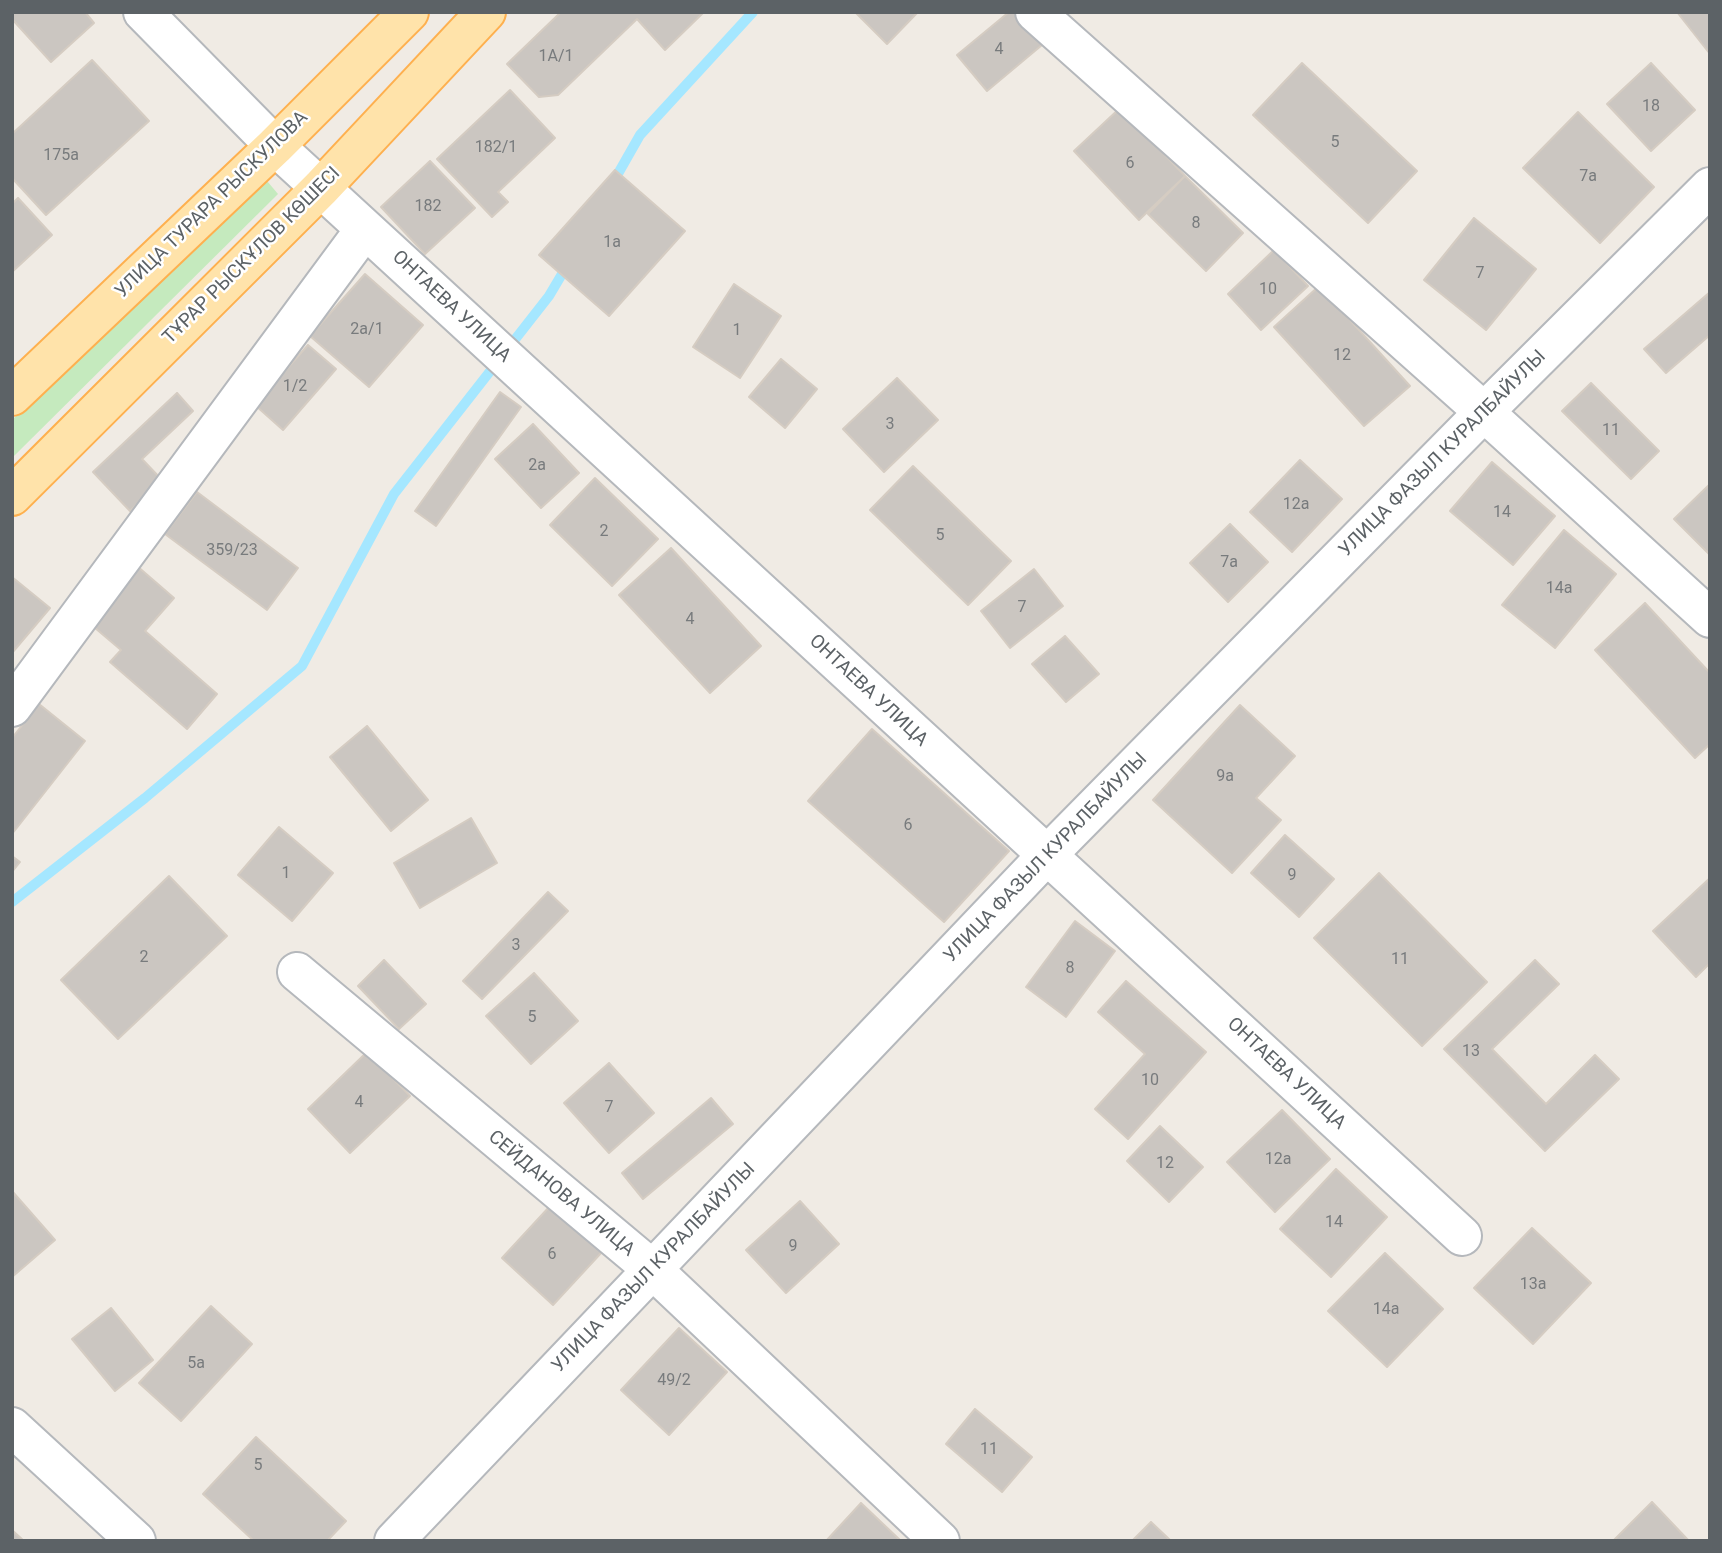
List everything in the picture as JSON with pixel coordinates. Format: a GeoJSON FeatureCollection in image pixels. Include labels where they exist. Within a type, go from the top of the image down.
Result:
{"type":"FeatureCollection","features":[{"type":"Feature","properties":{"kind":"main road","name":"УЛИЦА ТУРАРА РЫСКУЛОВА"},"geometry":{"type":"LineString","coordinates":[[12,396],[275,146],[409,12]]}},
{"type":"Feature","properties":{"kind":"main road","name":"ТҰРАР РЫСКҰЛОВ КӨШЕСІ"},"geometry":{"type":"LineString","coordinates":[[12,496],[321,188],[486,12]]}},
{"type":"Feature","properties":{"kind":"street","name":"ОНТАЕВА УЛИЦА"},"geometry":{"type":"LineString","coordinates":[[143,12],[275,146],[1462,1236]]}},
{"type":"Feature","properties":{"kind":"street"},"geometry":{"type":"LineString","coordinates":[[1035,12],[1484,412],[1710,618]]}},
{"type":"Feature","properties":{"kind":"street","name":"УЛИЦА ФАЗЫЛ КУРАЛБАЙУЛЫ"},"geometry":{"type":"LineString","coordinates":[[394,1541],[1047,855],[1710,187]]}},
{"type":"Feature","properties":{"kind":"street"},"geometry":{"type":"LineString","coordinates":[[12,707],[365,229]]}},
{"type":"Feature","properties":{"kind":"street","name":"СЕЙДАНОВА УЛИЦА"},"geometry":{"type":"LineString","coordinates":[[297,972],[652,1269],[940,1541]]}},
{"type":"Feature","properties":{"kind":"street"},"geometry":{"type":"LineString","coordinates":[[12,1427],[136,1541]]}},
{"type":"Feature","properties":{"kind":"green space"},"geometry":{"type":"Polygon","coordinates":[[[262,175],[278,194],[12,458],[12,420],[262,175]]]}},
{"type":"Feature","properties":{"kind":"building"},"geometry":{"type":"Polygon","coordinates":[[[12,12],[85,12],[94,23],[51,62],[12,19],[12,12]]]}},
{"type":"Feature","properties":{"kind":"building"},"geometry":{"type":"Polygon","coordinates":[[[561,12],[704,12],[665,50],[637,19],[558,95],[539,97],[507,64],[561,12]]]}},
{"type":"Feature","properties":{"kind":"building"},"geometry":{"type":"Polygon","coordinates":[[[855,12],[918,12],[887,44],[855,12]]]}},
{"type":"Feature","properties":{"kind":"building"},"geometry":{"type":"Polygon","coordinates":[[[1009,12],[1014,12],[1042,45],[987,91],[957,55],[1009,12]]]}},
{"type":"Feature","properties":{"kind":"building"},"geometry":{"type":"Polygon","coordinates":[[[1677,12],[1710,12],[1710,54],[1677,12]]]}},
{"type":"Feature","properties":{"kind":"building"},"geometry":{"type":"Polygon","coordinates":[[[92,60],[149,121],[46,215],[12,178],[12,134],[92,60]]]}},
{"type":"Feature","properties":{"kind":"building"},"geometry":{"type":"Polygon","coordinates":[[[1302,63],[1417,171],[1368,223],[1253,115],[1302,63]]]}},
{"type":"Feature","properties":{"kind":"building"},"geometry":{"type":"Polygon","coordinates":[[[1651,63],[1695,110],[1651,151],[1607,104],[1651,63]]]}},
{"type":"Feature","properties":{"kind":"building"},"geometry":{"type":"Polygon","coordinates":[[[510,90],[555,138],[498,192],[508,202],[492,217],[437,159],[510,90]]]}},
{"type":"Feature","properties":{"kind":"building"},"geometry":{"type":"Polygon","coordinates":[[[1120,108],[1185,176],[1139,220],[1074,151],[1120,108]]]}},
{"type":"Feature","properties":{"kind":"building"},"geometry":{"type":"Polygon","coordinates":[[[1578,112],[1654,187],[1600,243],[1523,168],[1578,112]]]}},
{"type":"Feature","properties":{"kind":"building"},"geometry":{"type":"Polygon","coordinates":[[[430,161],[475,208],[425,254],[381,207],[430,161]]]}},
{"type":"Feature","properties":{"kind":"building"},"geometry":{"type":"Polygon","coordinates":[[[615,170],[685,231],[609,316],[539,255],[615,170]]]}},
{"type":"Feature","properties":{"kind":"building"},"geometry":{"type":"Polygon","coordinates":[[[1185,176],[1243,233],[1206,271],[1148,214],[1185,176]]]}},
{"type":"Feature","properties":{"kind":"building"},"geometry":{"type":"Polygon","coordinates":[[[18,198],[52,235],[12,272],[12,204],[18,198]]]}},
{"type":"Feature","properties":{"kind":"building"},"geometry":{"type":"Polygon","coordinates":[[[1474,218],[1536,269],[1486,330],[1424,280],[1474,218]]]}},
{"type":"Feature","properties":{"kind":"building"},"geometry":{"type":"Polygon","coordinates":[[[1274,250],[1308,286],[1261,330],[1228,294],[1274,250]]]}},
{"type":"Feature","properties":{"kind":"building"},"geometry":{"type":"Polygon","coordinates":[[[365,274],[423,325],[369,387],[310,336],[365,274]]]}},
{"type":"Feature","properties":{"kind":"building"},"geometry":{"type":"Polygon","coordinates":[[[734,284],[781,316],[740,378],[693,347],[734,284]]]}},
{"type":"Feature","properties":{"kind":"building"},"geometry":{"type":"Polygon","coordinates":[[[1319,286],[1410,386],[1364,426],[1274,327],[1319,286]]]}},
{"type":"Feature","properties":{"kind":"building"},"geometry":{"type":"Polygon","coordinates":[[[1710,292],[1710,335],[1666,373],[1644,349],[1710,292]]]}},
{"type":"Feature","properties":{"kind":"building"},"geometry":{"type":"Polygon","coordinates":[[[308,345],[336,369],[283,430],[255,405],[308,345]]]}},
{"type":"Feature","properties":{"kind":"building"},"geometry":{"type":"Polygon","coordinates":[[[781,359],[817,389],[785,428],[749,397],[781,359]]]}},
{"type":"Feature","properties":{"kind":"building"},"geometry":{"type":"Polygon","coordinates":[[[897,378],[938,420],[884,472],[843,429],[897,378]]]}},
{"type":"Feature","properties":{"kind":"building"},"geometry":{"type":"Polygon","coordinates":[[[1591,383],[1659,451],[1631,479],[1562,411],[1591,383]]]}},
{"type":"Feature","properties":{"kind":"building"},"geometry":{"type":"Polygon","coordinates":[[[500,392],[521,407],[436,526],[415,511],[500,392]]]}},
{"type":"Feature","properties":{"kind":"building"},"geometry":{"type":"Polygon","coordinates":[[[177,393],[193,411],[142,459],[162,480],[130,511],[93,472],[177,393]]]}},
{"type":"Feature","properties":{"kind":"building"},"geometry":{"type":"Polygon","coordinates":[[[533,424],[579,473],[541,508],[495,459],[533,424]]]}},
{"type":"Feature","properties":{"kind":"building"},"geometry":{"type":"Polygon","coordinates":[[[1300,460],[1342,499],[1292,552],[1250,512],[1300,460]]]}},
{"type":"Feature","properties":{"kind":"building"},"geometry":{"type":"Polygon","coordinates":[[[1492,462],[1555,516],[1513,565],[1450,511],[1492,462]]]}},
{"type":"Feature","properties":{"kind":"building"},"geometry":{"type":"Polygon","coordinates":[[[913,466],[1011,561],[968,605],[870,510],[913,466]]]}},
{"type":"Feature","properties":{"kind":"building"},"geometry":{"type":"Polygon","coordinates":[[[595,478],[658,539],[612,586],[550,525],[595,478]]]}},
{"type":"Feature","properties":{"kind":"building"},"geometry":{"type":"Polygon","coordinates":[[[1710,484],[1710,555],[1674,519],[1710,484]]]}},
{"type":"Feature","properties":{"kind":"building"},"geometry":{"type":"Polygon","coordinates":[[[197,492],[298,568],[267,610],[165,534],[197,492]]]}},
{"type":"Feature","properties":{"kind":"building"},"geometry":{"type":"Polygon","coordinates":[[[1230,524],[1268,562],[1228,602],[1190,563],[1230,524]]]}},
{"type":"Feature","properties":{"kind":"building"},"geometry":{"type":"Polygon","coordinates":[[[1564,530],[1616,574],[1555,648],[1502,605],[1564,530]]]}},
{"type":"Feature","properties":{"kind":"building"},"geometry":{"type":"Polygon","coordinates":[[[671,548],[761,646],[710,693],[619,595],[671,548]]]}},
{"type":"Feature","properties":{"kind":"building"},"geometry":{"type":"Polygon","coordinates":[[[137,566],[174,598],[145,631],[217,694],[187,729],[110,662],[121,650],[88,622],[137,566]]]}},
{"type":"Feature","properties":{"kind":"building"},"geometry":{"type":"Polygon","coordinates":[[[1034,569],[1063,606],[1010,648],[981,611],[1034,569]]]}},
{"type":"Feature","properties":{"kind":"building"},"geometry":{"type":"Polygon","coordinates":[[[12,577],[50,608],[12,653],[12,577]]]}},
{"type":"Feature","properties":{"kind":"building"},"geometry":{"type":"Polygon","coordinates":[[[1645,603],[1710,673],[1710,744],[1695,758],[1595,650],[1645,603]]]}},
{"type":"Feature","properties":{"kind":"building"},"geometry":{"type":"Polygon","coordinates":[[[1065,636],[1099,674],[1066,702],[1032,664],[1065,636]]]}},
{"type":"Feature","properties":{"kind":"building"},"geometry":{"type":"Polygon","coordinates":[[[39,704],[85,741],[12,834],[12,738],[39,704]]]}},
{"type":"Feature","properties":{"kind":"building"},"geometry":{"type":"Polygon","coordinates":[[[1240,705],[1295,756],[1256,798],[1281,820],[1232,873],[1153,800],[1240,705]]]}},
{"type":"Feature","properties":{"kind":"building"},"geometry":{"type":"Polygon","coordinates":[[[367,726],[428,800],[391,831],[330,757],[367,726]]]}},
{"type":"Feature","properties":{"kind":"building"},"geometry":{"type":"Polygon","coordinates":[[[872,729],[1009,851],[944,922],[808,801],[872,729]]]}},
{"type":"Feature","properties":{"kind":"building"},"geometry":{"type":"Polygon","coordinates":[[[471,818],[497,863],[420,908],[394,863],[471,818]]]}},
{"type":"Feature","properties":{"kind":"building"},"geometry":{"type":"Polygon","coordinates":[[[279,827],[333,873],[292,921],[238,875],[279,827]]]}},
{"type":"Feature","properties":{"kind":"building"},"geometry":{"type":"Polygon","coordinates":[[[1285,835],[1334,879],[1299,917],[1251,873],[1285,835]]]}},
{"type":"Feature","properties":{"kind":"building"},"geometry":{"type":"Polygon","coordinates":[[[12,856],[20,862],[12,872],[12,856]]]}},
{"type":"Feature","properties":{"kind":"building"},"geometry":{"type":"Polygon","coordinates":[[[1379,873],[1487,982],[1422,1046],[1314,938],[1379,873]]]}},
{"type":"Feature","properties":{"kind":"building"},"geometry":{"type":"Polygon","coordinates":[[[169,876],[227,936],[118,1039],[61,980],[169,876]]]}},
{"type":"Feature","properties":{"kind":"building"},"geometry":{"type":"Polygon","coordinates":[[[1710,878],[1710,963],[1696,977],[1653,931],[1710,878]]]}},
{"type":"Feature","properties":{"kind":"building"},"geometry":{"type":"Polygon","coordinates":[[[548,892],[568,911],[482,999],[463,981],[548,892]]]}},
{"type":"Feature","properties":{"kind":"building"},"geometry":{"type":"Polygon","coordinates":[[[1075,921],[1115,951],[1066,1017],[1026,987],[1075,921]]]}},
{"type":"Feature","properties":{"kind":"building"},"geometry":{"type":"Polygon","coordinates":[[[384,960],[426,1004],[399,1029],[358,986],[384,960]]]}},
{"type":"Feature","properties":{"kind":"building"},"geometry":{"type":"Polygon","coordinates":[[[1535,960],[1559,984],[1492,1049],[1546,1104],[1595,1055],[1619,1079],[1545,1151],[1444,1049],[1535,960]]]}},
{"type":"Feature","properties":{"kind":"building"},"geometry":{"type":"Polygon","coordinates":[[[534,973],[578,1021],[531,1064],[486,1016],[534,973]]]}},
{"type":"Feature","properties":{"kind":"building"},"geometry":{"type":"Polygon","coordinates":[[[1126,981],[1206,1052],[1128,1139],[1095,1109],[1145,1054],[1098,1012],[1126,981]]]}},
{"type":"Feature","properties":{"kind":"building"},"geometry":{"type":"Polygon","coordinates":[[[367,1052],[410,1096],[350,1153],[308,1109],[367,1052]]]}},
{"type":"Feature","properties":{"kind":"building"},"geometry":{"type":"Polygon","coordinates":[[[609,1063],[654,1113],[609,1153],[564,1103],[609,1063]]]}},
{"type":"Feature","properties":{"kind":"building"},"geometry":{"type":"Polygon","coordinates":[[[711,1098],[733,1124],[643,1199],[622,1173],[711,1098]]]}},
{"type":"Feature","properties":{"kind":"building"},"geometry":{"type":"Polygon","coordinates":[[[1282,1110],[1330,1159],[1275,1212],[1227,1162],[1282,1110]]]}},
{"type":"Feature","properties":{"kind":"building"},"geometry":{"type":"Polygon","coordinates":[[[1160,1126],[1203,1167],[1169,1202],[1127,1161],[1160,1126]]]}},
{"type":"Feature","properties":{"kind":"building"},"geometry":{"type":"Polygon","coordinates":[[[1336,1169],[1387,1217],[1331,1277],[1280,1229],[1336,1169]]]}},
{"type":"Feature","properties":{"kind":"building"},"geometry":{"type":"Polygon","coordinates":[[[12,1191],[55,1240],[12,1277],[12,1191]]]}},
{"type":"Feature","properties":{"kind":"building"},"geometry":{"type":"Polygon","coordinates":[[[800,1201],[839,1244],[786,1293],[746,1250],[800,1201]]]}},
{"type":"Feature","properties":{"kind":"building"},"geometry":{"type":"Polygon","coordinates":[[[551,1205],[602,1252],[553,1305],[502,1258],[551,1205]]]}},
{"type":"Feature","properties":{"kind":"building"},"geometry":{"type":"Polygon","coordinates":[[[1532,1228],[1591,1283],[1533,1344],[1474,1288],[1532,1228]]]}},
{"type":"Feature","properties":{"kind":"building"},"geometry":{"type":"Polygon","coordinates":[[[1385,1253],[1443,1309],[1387,1367],[1328,1311],[1385,1253]]]}},
{"type":"Feature","properties":{"kind":"building"},"geometry":{"type":"Polygon","coordinates":[[[211,1306],[252,1344],[181,1421],[139,1383],[211,1306]]]}},
{"type":"Feature","properties":{"kind":"building"},"geometry":{"type":"Polygon","coordinates":[[[111,1308],[153,1360],[115,1391],[72,1339],[111,1308]]]}},
{"type":"Feature","properties":{"kind":"building"},"geometry":{"type":"Polygon","coordinates":[[[679,1328],[727,1372],[669,1435],[621,1390],[679,1328]]]}},
{"type":"Feature","properties":{"kind":"building"},"geometry":{"type":"Polygon","coordinates":[[[975,1409],[1032,1457],[1002,1492],[946,1444],[975,1409]]]}},
{"type":"Feature","properties":{"kind":"building"},"geometry":{"type":"Polygon","coordinates":[[[256,1437],[346,1521],[327,1541],[254,1541],[203,1494],[256,1437]]]}},
{"type":"Feature","properties":{"kind":"building"},"geometry":{"type":"Polygon","coordinates":[[[1652,1502],[1689,1541],[1613,1541],[1652,1502]]]}},
{"type":"Feature","properties":{"kind":"building"},"geometry":{"type":"Polygon","coordinates":[[[861,1503],[901,1541],[826,1541],[861,1503]]]}},
{"type":"Feature","properties":{"kind":"building"},"geometry":{"type":"Polygon","coordinates":[[[1151,1522],[1170,1540],[1132,1541],[1151,1522]]]}},
{"type":"Feature","properties":{"kind":"building"},"geometry":{"type":"Polygon","coordinates":[[[12,1530],[24,1541],[12,1541],[12,1530]]]}},
{"type":"Feature","properties":{"kind":"waterway"},"geometry":{"type":"LineString","coordinates":[[611,186],[640,135],[753,12]]}},
{"type":"Feature","properties":{"kind":"waterway"},"geometry":{"type":"LineString","coordinates":[[12,902],[145,798],[302,666],[394,494],[549,296],[568,264]]}}]}
